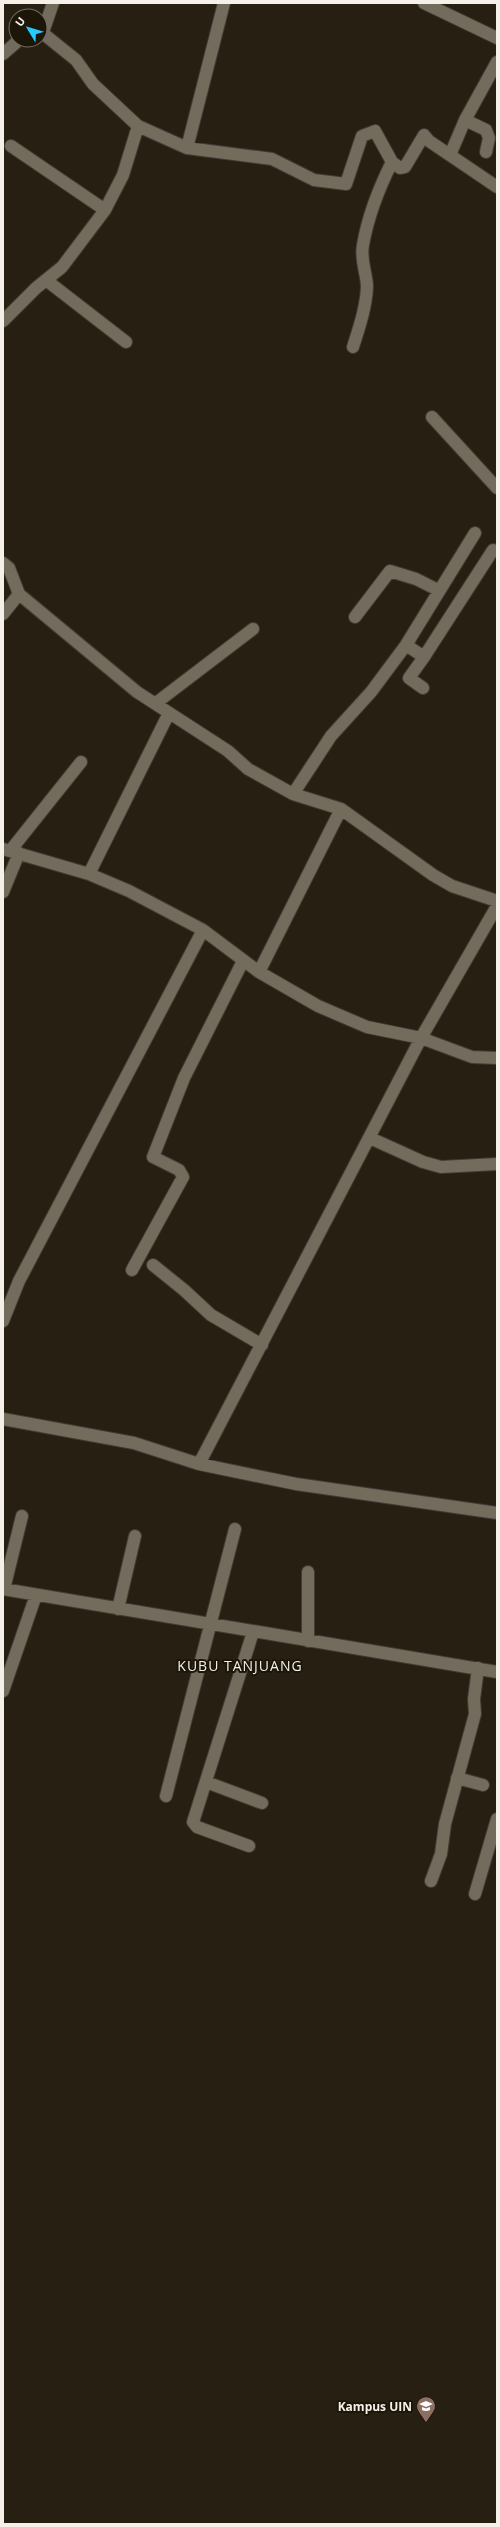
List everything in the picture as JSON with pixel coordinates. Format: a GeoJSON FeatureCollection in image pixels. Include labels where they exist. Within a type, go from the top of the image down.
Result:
{"type":"FeatureCollection","features":[{"type":"Feature","properties":{"kind":"street"},"geometry":{"type":"LineString","coordinates":[[48,16],[53,3]]}},
{"type":"Feature","properties":{"kind":"street"},"geometry":{"type":"LineString","coordinates":[[187,148],[224,3]]}},
{"type":"Feature","properties":{"kind":"street"},"geometry":{"type":"LineString","coordinates":[[424,3],[497,38]]}},
{"type":"Feature","properties":{"kind":"street"},"geometry":{"type":"LineString","coordinates":[[48,37],[76,60],[93,84],[138,126],[187,148],[272,160],[314,180],[346,184],[362,136],[371,131],[378,134],[392,162],[400,168],[405,167],[424,135],[429,141],[497,187]]}},
{"type":"Feature","properties":{"kind":"street"},"geometry":{"type":"LineString","coordinates":[[450,155],[465,120],[497,62]]}},
{"type":"Feature","properties":{"kind":"street"},"geometry":{"type":"LineString","coordinates":[[465,120],[480,125],[489,134],[486,152]]}},
{"type":"Feature","properties":{"kind":"street"},"geometry":{"type":"LineString","coordinates":[[3,321],[73,255],[105,210],[123,175],[138,126]]}},
{"type":"Feature","properties":{"kind":"street"},"geometry":{"type":"LineString","coordinates":[[11,146],[105,210]]}},
{"type":"Feature","properties":{"kind":"street"},"geometry":{"type":"LineString","coordinates":[[353,347],[364,308],[367,286],[363,270],[363,246],[379,188],[392,162]]}},
{"type":"Feature","properties":{"kind":"street"},"geometry":{"type":"LineString","coordinates":[[46,280],[126,342]]}},
{"type":"Feature","properties":{"kind":"street"},"geometry":{"type":"LineString","coordinates":[[432,417],[497,488]]}},
{"type":"Feature","properties":{"kind":"street"},"geometry":{"type":"LineString","coordinates":[[293,794],[331,736],[371,692],[406,645],[438,590],[475,533]]}},
{"type":"Feature","properties":{"kind":"street"},"geometry":{"type":"LineString","coordinates":[[423,688],[409,678],[493,550]]}},
{"type":"Feature","properties":{"kind":"street"},"geometry":{"type":"LineString","coordinates":[[5,569],[19,594],[137,692],[228,751],[248,768],[293,794],[341,809],[433,875],[452,886],[497,902]]}},
{"type":"Feature","properties":{"kind":"street"},"geometry":{"type":"LineString","coordinates":[[356,617],[390,571],[416,579],[438,590]]}},
{"type":"Feature","properties":{"kind":"street"},"geometry":{"type":"LineString","coordinates":[[3,614],[19,594]]}},
{"type":"Feature","properties":{"kind":"street"},"geometry":{"type":"LineString","coordinates":[[156,703],[253,629]]}},
{"type":"Feature","properties":{"kind":"street"},"geometry":{"type":"LineString","coordinates":[[406,645],[424,657]]}},
{"type":"Feature","properties":{"kind":"street"},"geometry":{"type":"LineString","coordinates":[[89,874],[169,713]]}},
{"type":"Feature","properties":{"kind":"street"},"geometry":{"type":"LineString","coordinates":[[3,892],[10,851],[81,762]]}},
{"type":"Feature","properties":{"kind":"street"},"geometry":{"type":"LineString","coordinates":[[259,972],[341,809]]}},
{"type":"Feature","properties":{"kind":"street"},"geometry":{"type":"LineString","coordinates":[[10,851],[89,874],[129,891],[203,930],[259,972],[318,1006],[367,1027],[421,1038],[472,1057],[497,1058]]}},
{"type":"Feature","properties":{"kind":"street"},"geometry":{"type":"LineString","coordinates":[[199,1464],[421,1038],[497,906]]}},
{"type":"Feature","properties":{"kind":"street"},"geometry":{"type":"LineString","coordinates":[[3,1321],[19,1281],[203,930]]}},
{"type":"Feature","properties":{"kind":"street"},"geometry":{"type":"LineString","coordinates":[[132,1270],[183,1177],[179,1170],[153,1157],[159,1137],[184,1078],[243,961]]}},
{"type":"Feature","properties":{"kind":"street"},"geometry":{"type":"LineString","coordinates":[[370,1138],[423,1162],[441,1167],[497,1164]]}},
{"type":"Feature","properties":{"kind":"street"},"geometry":{"type":"LineString","coordinates":[[153,1265],[184,1290],[210,1314],[262,1345]]}},
{"type":"Feature","properties":{"kind":"street"},"geometry":{"type":"LineString","coordinates":[[3,1419],[134,1442],[199,1464],[296,1484],[497,1512]]}},
{"type":"Feature","properties":{"kind":"street"},"geometry":{"type":"LineString","coordinates":[[22,1516],[3,1589],[210,1625],[497,1672]]}},
{"type":"Feature","properties":{"kind":"street"},"geometry":{"type":"LineString","coordinates":[[166,1796],[235,1529]]}},
{"type":"Feature","properties":{"kind":"street"},"geometry":{"type":"LineString","coordinates":[[118,1609],[135,1536]]}},
{"type":"Feature","properties":{"kind":"street"},"geometry":{"type":"LineString","coordinates":[[308,1572],[308,1641]]}},
{"type":"Feature","properties":{"kind":"street"},"geometry":{"type":"LineString","coordinates":[[3,1691],[36,1595]]}},
{"type":"Feature","properties":{"kind":"street"},"geometry":{"type":"LineString","coordinates":[[249,1846],[197,1827],[193,1822],[253,1632]]}},
{"type":"Feature","properties":{"kind":"street"},"geometry":{"type":"LineString","coordinates":[[431,1881],[441,1854],[445,1824],[475,1714],[474,1699],[478,1668]]}},
{"type":"Feature","properties":{"kind":"street"},"geometry":{"type":"LineString","coordinates":[[457,1778],[483,1785]]}},
{"type":"Feature","properties":{"kind":"street"},"geometry":{"type":"LineString","coordinates":[[206,1782],[262,1803]]}},
{"type":"Feature","properties":{"kind":"street"},"geometry":{"type":"LineString","coordinates":[[475,1894],[497,1819]]}},
{"type":"Feature","properties":{"kind":"place","name":"Kampus UIN"},"geometry":{"type":"Point","coordinates":[426,2423]}},
{"type":"Feature","properties":{"kind":"district","name":"KUBU TANJUANG"},"geometry":{"type":"Point","coordinates":[240,1665]}}]}
